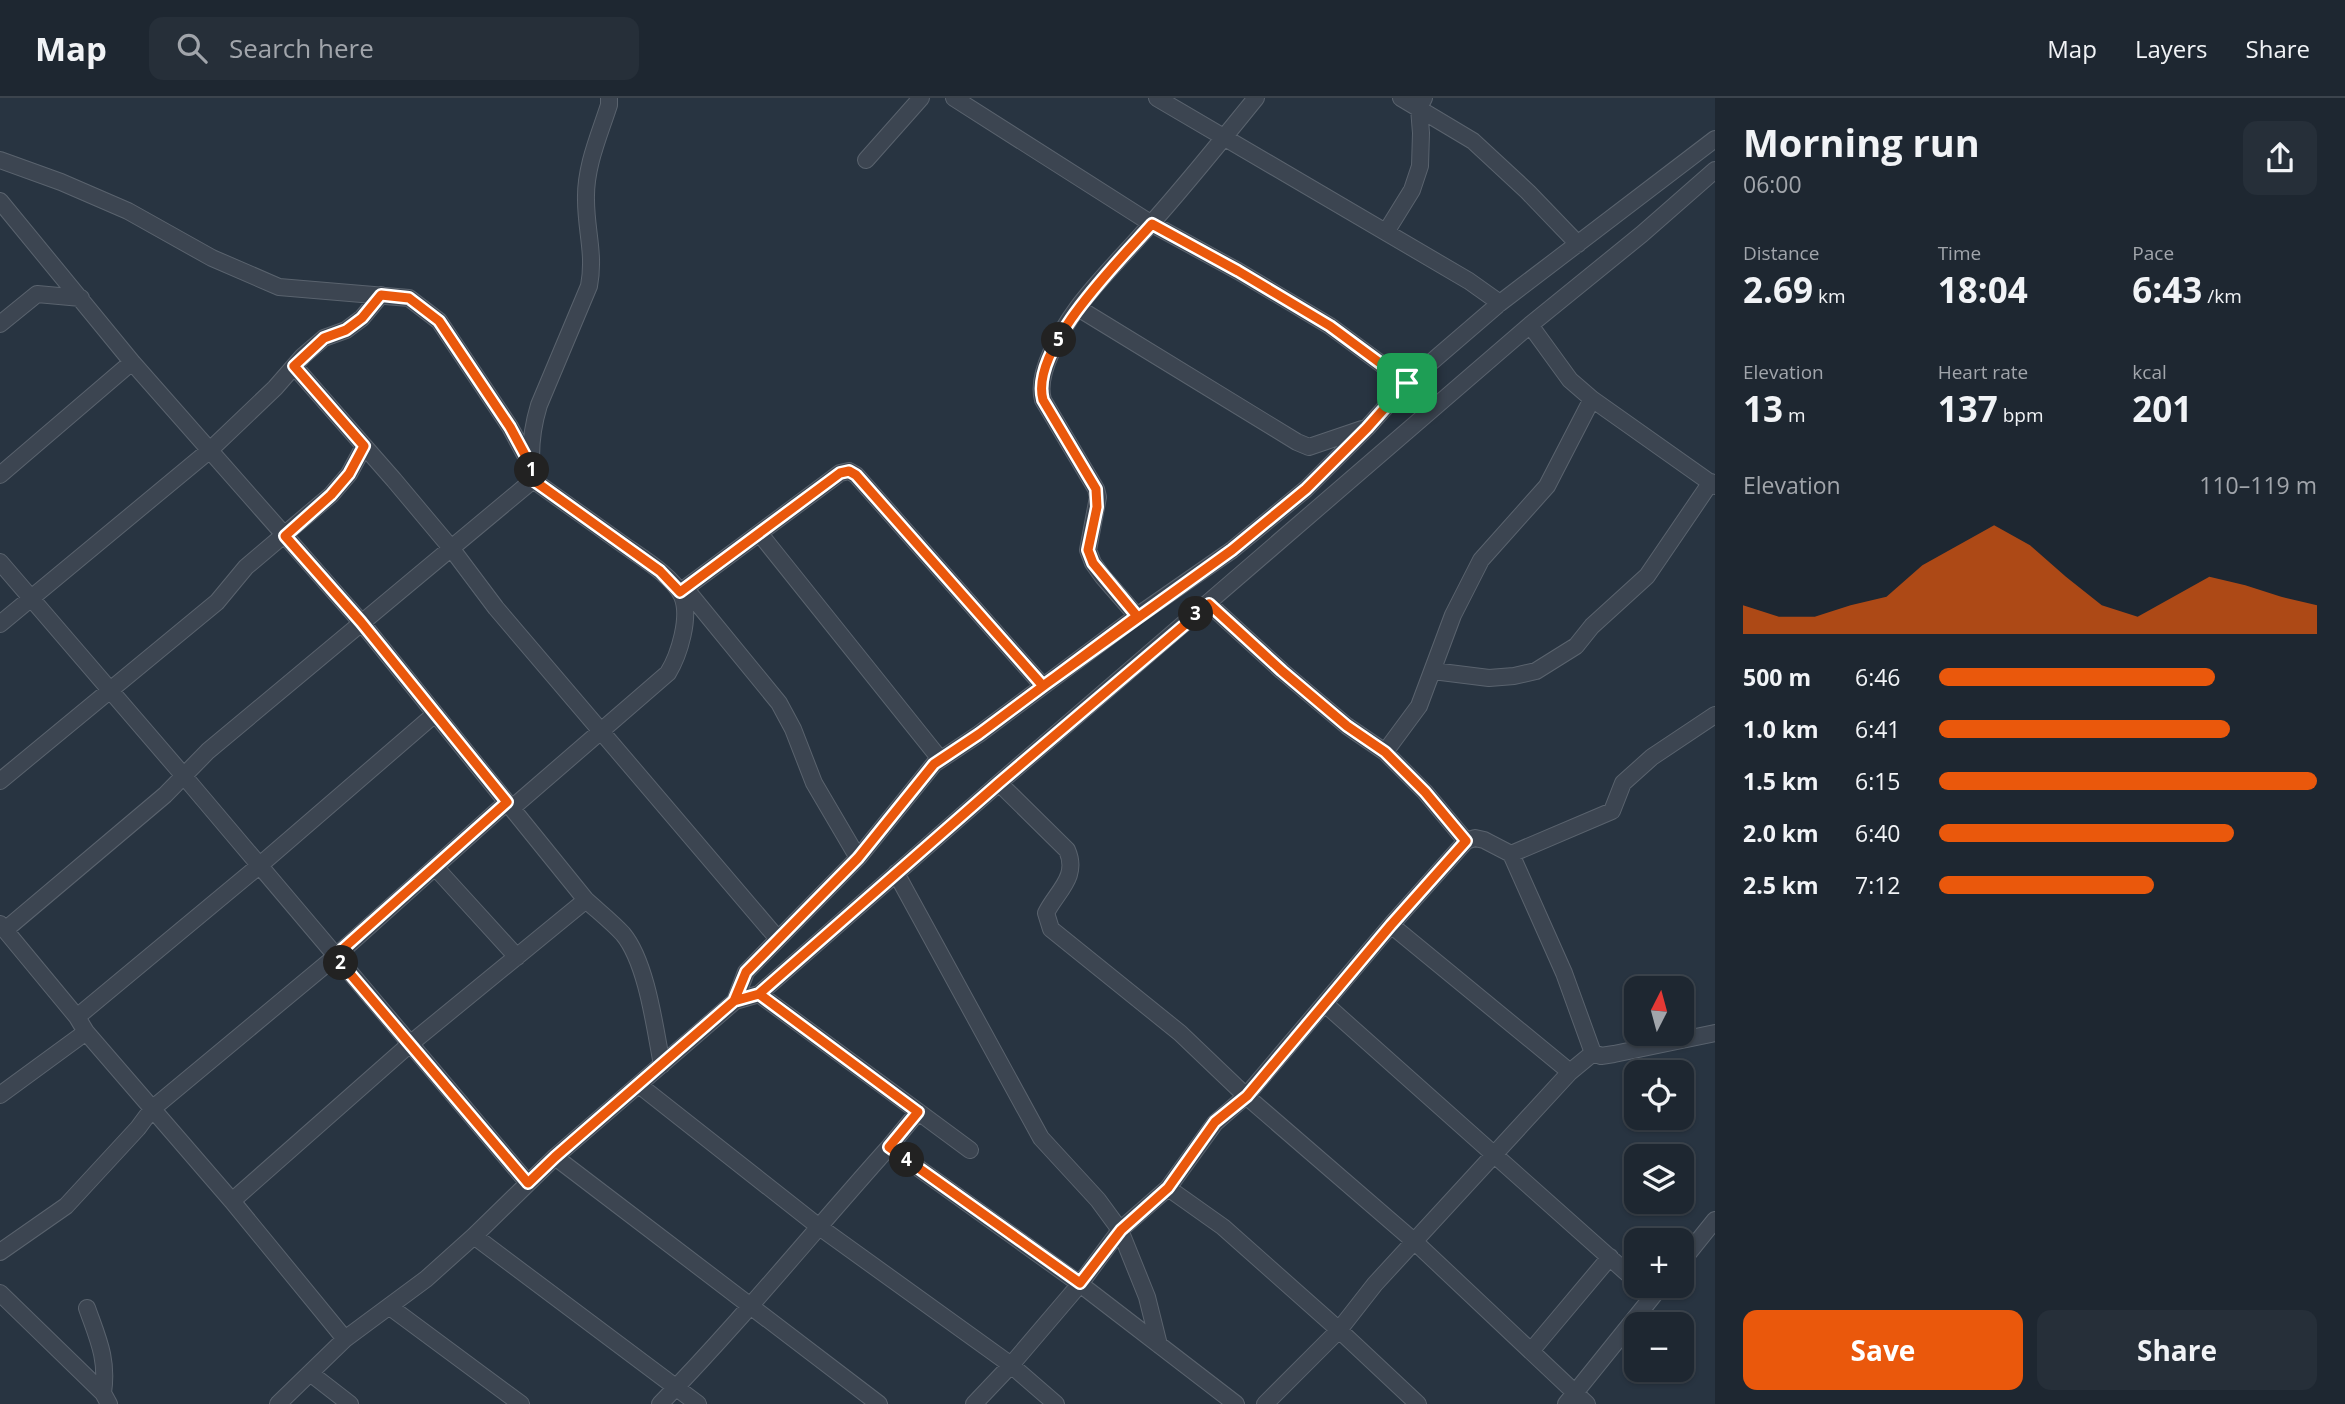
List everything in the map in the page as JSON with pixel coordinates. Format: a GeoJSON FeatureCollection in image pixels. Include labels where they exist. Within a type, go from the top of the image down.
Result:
{"type":"FeatureCollection","features":[{"type":"Feature","properties":{"kind":"street"},"geometry":{"type":"LineString","coordinates":[[345,1339],[232,1201],[86,1032],[77,1017],[3,927],[165,795],[208,751],[451,548],[532,473],[534,422],[539,405],[589,286],[593,267],[585,198],[590,162],[609,106],[609,98]]}},
{"type":"Feature","properties":{"kind":"street"},"geometry":{"type":"LineString","coordinates":[[866,160],[921,98]]}},
{"type":"Feature","properties":{"kind":"street"},"geometry":{"type":"LineString","coordinates":[[954,98],[1152,224],[1330,326],[1407,383]]}},
{"type":"Feature","properties":{"kind":"street"},"geometry":{"type":"LineString","coordinates":[[1157,98],[1469,281],[1500,303]]}},
{"type":"Feature","properties":{"kind":"street"},"geometry":{"type":"LineString","coordinates":[[1137,616],[1093,563],[1088,550],[1097,507],[1096,489],[1043,400],[1040,390],[1041,377],[1077,308],[1152,224],[1256,98]]}},
{"type":"Feature","properties":{"kind":"street"},"geometry":{"type":"LineString","coordinates":[[1401,98],[1421,103],[1473,141],[1528,192],[1578,244]]}},
{"type":"Feature","properties":{"kind":"street"},"geometry":{"type":"LineString","coordinates":[[1386,232],[1412,190],[1420,166],[1421,103]]}},
{"type":"Feature","properties":{"kind":"street"},"geometry":{"type":"LineString","coordinates":[[278,1404],[345,1339],[390,1307],[474,1236],[555,1157],[734,1001],[746,972],[858,858],[934,764],[1232,550],[1306,489],[1407,383],[1500,303],[1715,139]]}},
{"type":"Feature","properties":{"kind":"street"},"geometry":{"type":"LineString","coordinates":[[0,160],[61,182],[128,211],[212,258],[279,287],[409,298],[439,321],[510,427],[532,473],[682,590],[779,703],[793,729],[814,783],[858,858]]}},
{"type":"Feature","properties":{"kind":"street"},"geometry":{"type":"LineString","coordinates":[[734,1001],[759,994],[1530,325],[1642,234],[1715,170]]}},
{"type":"Feature","properties":{"kind":"street"},"geometry":{"type":"LineString","coordinates":[[0,201],[132,362],[361,622],[586,900],[622,933],[648,992],[662,1065]]}},
{"type":"Feature","properties":{"kind":"street"},"geometry":{"type":"LineString","coordinates":[[0,324],[37,294],[81,298]]}},
{"type":"Feature","properties":{"kind":"street"},"geometry":{"type":"LineString","coordinates":[[0,624],[210,450],[324,338],[346,330],[362,318],[381,295]]}},
{"type":"Feature","properties":{"kind":"street"},"geometry":{"type":"LineString","coordinates":[[1077,308],[1297,442],[1310,447],[1367,428]]}},
{"type":"Feature","properties":{"kind":"street"},"geometry":{"type":"LineString","coordinates":[[1433,671],[1489,678],[1514,676],[1536,671],[1576,646],[1592,626],[1647,576],[1713,484],[1570,380],[1530,325]]}},
{"type":"Feature","properties":{"kind":"street"},"geometry":{"type":"LineString","coordinates":[[0,475],[132,362]]}},
{"type":"Feature","properties":{"kind":"street"},"geometry":{"type":"LineString","coordinates":[[294,366],[451,548],[496,608],[778,939]]}},
{"type":"Feature","properties":{"kind":"street"},"geometry":{"type":"LineString","coordinates":[[1385,752],[1419,706],[1453,615],[1481,560],[1547,486],[1592,398]]}},
{"type":"Feature","properties":{"kind":"street"},"geometry":{"type":"LineString","coordinates":[[0,781],[217,602],[246,567],[331,495],[349,474],[364,446]]}},
{"type":"Feature","properties":{"kind":"street"},"geometry":{"type":"LineString","coordinates":[[682,590],[840,473],[849,471],[856,475],[1043,686]]}},
{"type":"Feature","properties":{"kind":"street"},"geometry":{"type":"LineString","coordinates":[[760,534],[940,759]]}},
{"type":"Feature","properties":{"kind":"street"},"geometry":{"type":"LineString","coordinates":[[0,562],[528,1183]]}},
{"type":"Feature","properties":{"kind":"street"},"geometry":{"type":"LineString","coordinates":[[0,1252],[66,1206],[138,1128],[152,1109],[335,956],[435,867],[668,673],[681,644],[685,608],[682,590]]}},
{"type":"Feature","properties":{"kind":"street"},"geometry":{"type":"LineString","coordinates":[[1209,604],[1347,726],[1385,752],[1425,792],[1466,841]]}},
{"type":"Feature","properties":{"kind":"street"},"geometry":{"type":"LineString","coordinates":[[77,1017],[260,865],[435,714]]}},
{"type":"Feature","properties":{"kind":"street"},"geometry":{"type":"LineString","coordinates":[[1511,854],[1612,811],[1623,783],[1652,757],[1715,715]]}},
{"type":"Feature","properties":{"kind":"street"},"geometry":{"type":"LineString","coordinates":[[999,783],[1067,850],[1072,861],[1068,879],[1045,913],[1051,929],[1180,1033],[1247,1096],[1415,1242],[1531,1351],[1576,1400],[1646,1298]]}},
{"type":"Feature","properties":{"kind":"street"},"geometry":{"type":"LineString","coordinates":[[974,1404],[1011,1366],[1121,1230],[1168,1188],[1215,1122],[1247,1096],[1391,925],[1466,841],[1475,838],[1484,840],[1511,854],[1564,973],[1593,1053],[1601,1056],[1614,1054],[1715,1033]]}},
{"type":"Feature","properties":{"kind":"street"},"geometry":{"type":"LineString","coordinates":[[435,867],[517,957]]}},
{"type":"Feature","properties":{"kind":"street"},"geometry":{"type":"LineString","coordinates":[[897,873],[1041,1138],[1098,1200],[1121,1230],[1147,1297],[1159,1345]]}},
{"type":"Feature","properties":{"kind":"street"},"geometry":{"type":"LineString","coordinates":[[232,1201],[410,1044],[586,900]]}},
{"type":"Feature","properties":{"kind":"street"},"geometry":{"type":"LineString","coordinates":[[1391,925],[1570,1072]]}},
{"type":"Feature","properties":{"kind":"street"},"geometry":{"type":"LineString","coordinates":[[759,994],[970,1150]]}},
{"type":"Feature","properties":{"kind":"street"},"geometry":{"type":"LineString","coordinates":[[1325,1004],[1624,1270]]}},
{"type":"Feature","properties":{"kind":"street"},"geometry":{"type":"LineString","coordinates":[[0,1095],[86,1032]]}},
{"type":"Feature","properties":{"kind":"street"},"geometry":{"type":"LineString","coordinates":[[1265,1404],[1339,1330],[1375,1284],[1570,1072],[1593,1053]]}},
{"type":"Feature","properties":{"kind":"street"},"geometry":{"type":"LineString","coordinates":[[639,1085],[818,1226],[1011,1366],[1056,1404]]}},
{"type":"Feature","properties":{"kind":"street"},"geometry":{"type":"LineString","coordinates":[[660,1404],[751,1307],[918,1112]]}},
{"type":"Feature","properties":{"kind":"street"},"geometry":{"type":"LineString","coordinates":[[889,1147],[1080,1283],[1236,1404]]}},
{"type":"Feature","properties":{"kind":"street"},"geometry":{"type":"LineString","coordinates":[[555,1157],[879,1404]]}},
{"type":"Feature","properties":{"kind":"street"},"geometry":{"type":"LineString","coordinates":[[1168,1188],[1223,1227],[1418,1404]]}},
{"type":"Feature","properties":{"kind":"street"},"geometry":{"type":"LineString","coordinates":[[1694,1246],[1715,1220]]}},
{"type":"Feature","properties":{"kind":"street"},"geometry":{"type":"LineString","coordinates":[[474,1236],[698,1404]]}},
{"type":"Feature","properties":{"kind":"street"},"geometry":{"type":"LineString","coordinates":[[1531,1351],[1610,1257]]}},
{"type":"Feature","properties":{"kind":"street"},"geometry":{"type":"LineString","coordinates":[[0,1293],[106,1398]]}},
{"type":"Feature","properties":{"kind":"street"},"geometry":{"type":"LineString","coordinates":[[390,1307],[521,1404]]}},
{"type":"Feature","properties":{"kind":"street"},"geometry":{"type":"LineString","coordinates":[[87,1308],[104,1357],[106,1398]]}},
{"type":"Feature","properties":{"kind":"street"},"geometry":{"type":"LineString","coordinates":[[310,1373],[350,1404]]}},
{"type":"Feature","properties":{"kind":"route"},"geometry":{"type":"LineString","coordinates":[[1407,383],[1306,489],[1232,550],[1043,686],[856,475],[849,471],[840,473],[680,592],[660,571],[533,480],[531,466],[510,427],[439,321],[409,298],[381,295],[362,318],[346,330],[324,338],[294,366],[364,446],[349,474],[331,495],[285,536],[361,622],[507,802],[335,956],[528,1183],[734,1001],[759,994],[999,783],[1209,604],[1347,726],[1385,752],[1425,792],[1466,841],[1391,925],[1247,1096],[1215,1122],[1168,1188],[1121,1230],[1080,1283],[889,1147],[918,1112],[759,994],[734,1001],[746,972],[858,858],[934,764],[951,750],[979,734],[1043,686],[1137,616],[1093,563],[1088,550],[1097,507],[1096,489],[1043,400],[1040,390],[1041,377],[1048,360],[1077,308],[1152,224],[1330,326],[1407,383]]}}]}
